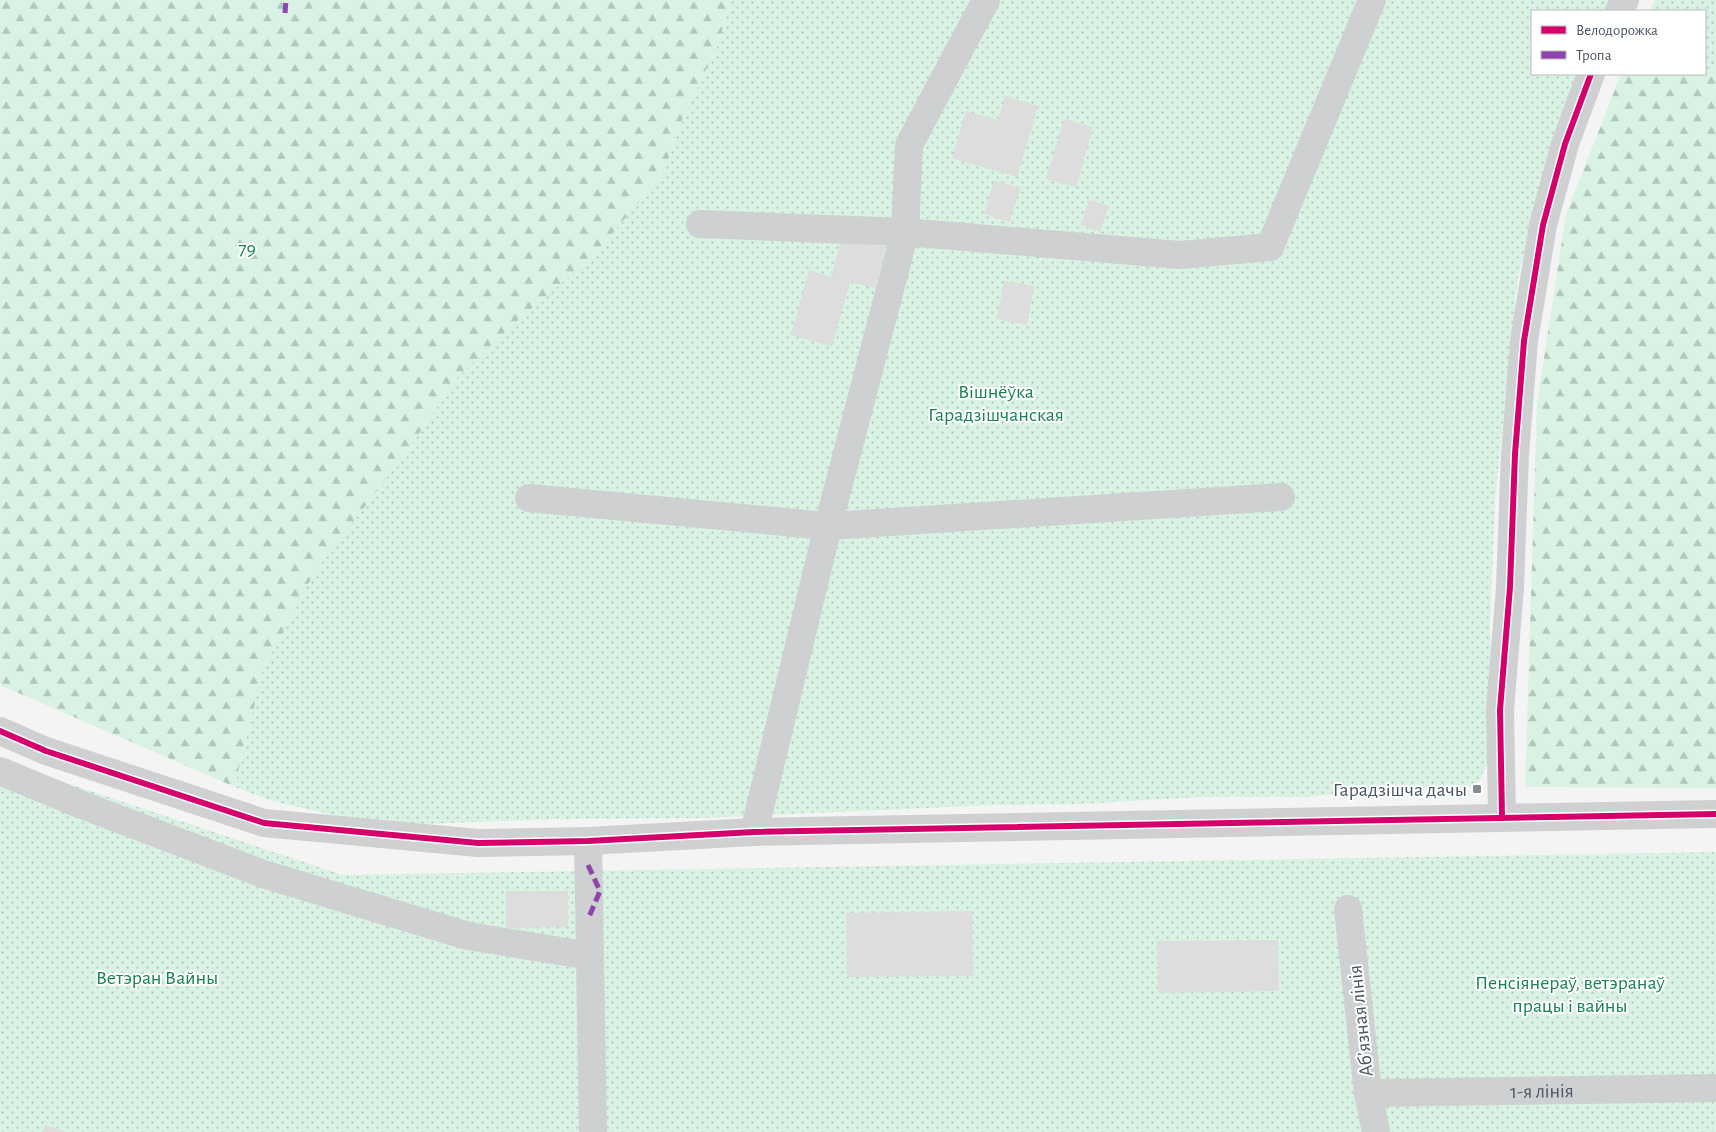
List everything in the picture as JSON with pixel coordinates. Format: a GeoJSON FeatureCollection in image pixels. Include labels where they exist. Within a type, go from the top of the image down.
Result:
{"type":"FeatureCollection","features":[{"type":"Feature","properties":{"kind":"street"},"geometry":{"type":"LineString","coordinates":[[754,832],[828,526],[905,232],[909,145],[986,0]]}},
{"type":"Feature","properties":{"kind":"street"},"geometry":{"type":"LineString","coordinates":[[700,224],[905,232],[1180,255],[1270,247],[1372,0]]}},
{"type":"Feature","properties":{"kind":"street"},"geometry":{"type":"LineString","coordinates":[[1502,816],[1500,710],[1510,587],[1515,454],[1524,341],[1543,225],[1565,144],[1591,75]]}},
{"type":"Feature","properties":{"kind":"street"},"geometry":{"type":"LineString","coordinates":[[530,498],[828,526],[1281,497]]}},
{"type":"Feature","properties":{"kind":"street"},"geometry":{"type":"LineString","coordinates":[[0,731],[46,751],[264,823],[478,843],[588,841],[754,832],[1502,816],[1716,814]]}},
{"type":"Feature","properties":{"kind":"street"},"geometry":{"type":"LineString","coordinates":[[0,771],[82,805],[263,874],[468,936],[590,956]]}},
{"type":"Feature","properties":{"kind":"street"},"geometry":{"type":"LineString","coordinates":[[588,841],[592,1132]]}},
{"type":"Feature","properties":{"kind":"street","name":"Абʼязная лінія"},"geometry":{"type":"LineString","coordinates":[[1348,909],[1368,1093],[1376,1132]]}},
{"type":"Feature","properties":{"kind":"street","name":"1-я лінія"},"geometry":{"type":"LineString","coordinates":[[1368,1093],[1716,1088]]}},
{"type":"Feature","properties":{"kind":"green space","name":"79"},"geometry":{"type":"Polygon","coordinates":[[[0,0],[732,0],[717,47],[683,118],[663,174],[595,254],[507,330],[457,378],[406,453],[245,741],[235,787],[0,685],[0,0]]]}},
{"type":"Feature","properties":{"kind":"green space","name":"Вішнёўка Гарадзішчанская"},"geometry":{"type":"Polygon","coordinates":[[[732,0],[1613,0],[1608,10],[1531,10],[1531,75],[1581,75],[1536,208],[1518,277],[1495,500],[1490,629],[1494,749],[1477,786],[1377,789],[1309,797],[1199,797],[1079,804],[995,805],[700,818],[554,819],[422,824],[351,819],[272,801],[235,787],[263,670],[314,573],[406,453],[457,378],[507,330],[595,254],[663,174],[683,118],[717,47],[732,0]]]}},
{"type":"Feature","properties":{"kind":"green space"},"geometry":{"type":"Polygon","coordinates":[[[1655,0],[1716,0],[1716,71],[1706,71],[1706,10],[1650,10],[1655,0]]]}},
{"type":"Feature","properties":{"kind":"green space"},"geometry":{"type":"Polygon","coordinates":[[[1706,71],[1716,71],[1716,788],[1525,787],[1537,404],[1566,214],[1621,75],[1706,75],[1706,71]]]}},
{"type":"Feature","properties":{"kind":"green space","name":"Ветэран Вайны"},"geometry":{"type":"Polygon","coordinates":[[[0,761],[343,875],[1716,852],[1716,1132],[0,1132],[0,761]]]}},
{"type":"Feature","properties":{"kind":"building"},"geometry":{"type":"Polygon","coordinates":[[[1005,96],[1038,106],[1017,177],[952,158],[966,111],[998,120],[1005,96]]]}},
{"type":"Feature","properties":{"kind":"building"},"geometry":{"type":"Polygon","coordinates":[[[1064,119],[1093,127],[1076,187],[1046,179],[1064,119]]]}},
{"type":"Feature","properties":{"kind":"building"},"geometry":{"type":"Polygon","coordinates":[[[994,180],[1020,188],[1010,222],[984,214],[994,180]]]}},
{"type":"Feature","properties":{"kind":"building"},"geometry":{"type":"Polygon","coordinates":[[[1089,200],[1109,206],[1100,232],[1081,225],[1089,200]]]}},
{"type":"Feature","properties":{"kind":"building"},"geometry":{"type":"Polygon","coordinates":[[[843,234],[886,246],[875,288],[850,282],[832,346],[791,335],[809,270],[831,277],[843,234]]]}},
{"type":"Feature","properties":{"kind":"building"},"geometry":{"type":"Polygon","coordinates":[[[1004,281],[1034,286],[1027,325],[997,319],[1004,281]]]}},
{"type":"Feature","properties":{"kind":"building"},"geometry":{"type":"Polygon","coordinates":[[[506,891],[568,891],[568,927],[506,928],[506,891]]]}},
{"type":"Feature","properties":{"kind":"building"},"geometry":{"type":"Polygon","coordinates":[[[972,911],[973,976],[847,977],[846,913],[972,911]]]}},
{"type":"Feature","properties":{"kind":"building"},"geometry":{"type":"Polygon","coordinates":[[[1278,940],[1279,991],[1158,993],[1157,941],[1278,940]]]}},
{"type":"Feature","properties":{"kind":"building"},"geometry":{"type":"Polygon","coordinates":[[[45,1125],[66,1132],[43,1132],[45,1125]]]}},
{"type":"Feature","properties":{"kind":"marked path"},"geometry":{"type":"LineString","coordinates":[[285,13],[286,0]]}},
{"type":"Feature","properties":{"kind":"marked path"},"geometry":{"type":"LineString","coordinates":[[588,865],[600,891],[589,917]]}},
{"type":"Feature","properties":{"kind":"cycle path"},"geometry":{"type":"LineString","coordinates":[[1502,816],[1500,710],[1510,587],[1515,454],[1524,341],[1543,225],[1565,144],[1591,75]]}},
{"type":"Feature","properties":{"kind":"cycle path"},"geometry":{"type":"LineString","coordinates":[[0,731],[46,751],[264,823],[478,843],[588,841],[754,832],[1716,814]]}},
{"type":"Feature","properties":{"kind":"place","name":"Гарадзішча дачы"},"geometry":{"type":"Point","coordinates":[1477,789]}},
{"type":"Feature","properties":{"kind":"park label","name":"Пенсіянераў, ветэранаў працы і вайны"},"geometry":{"type":"Point","coordinates":[1570,994]}}]}
